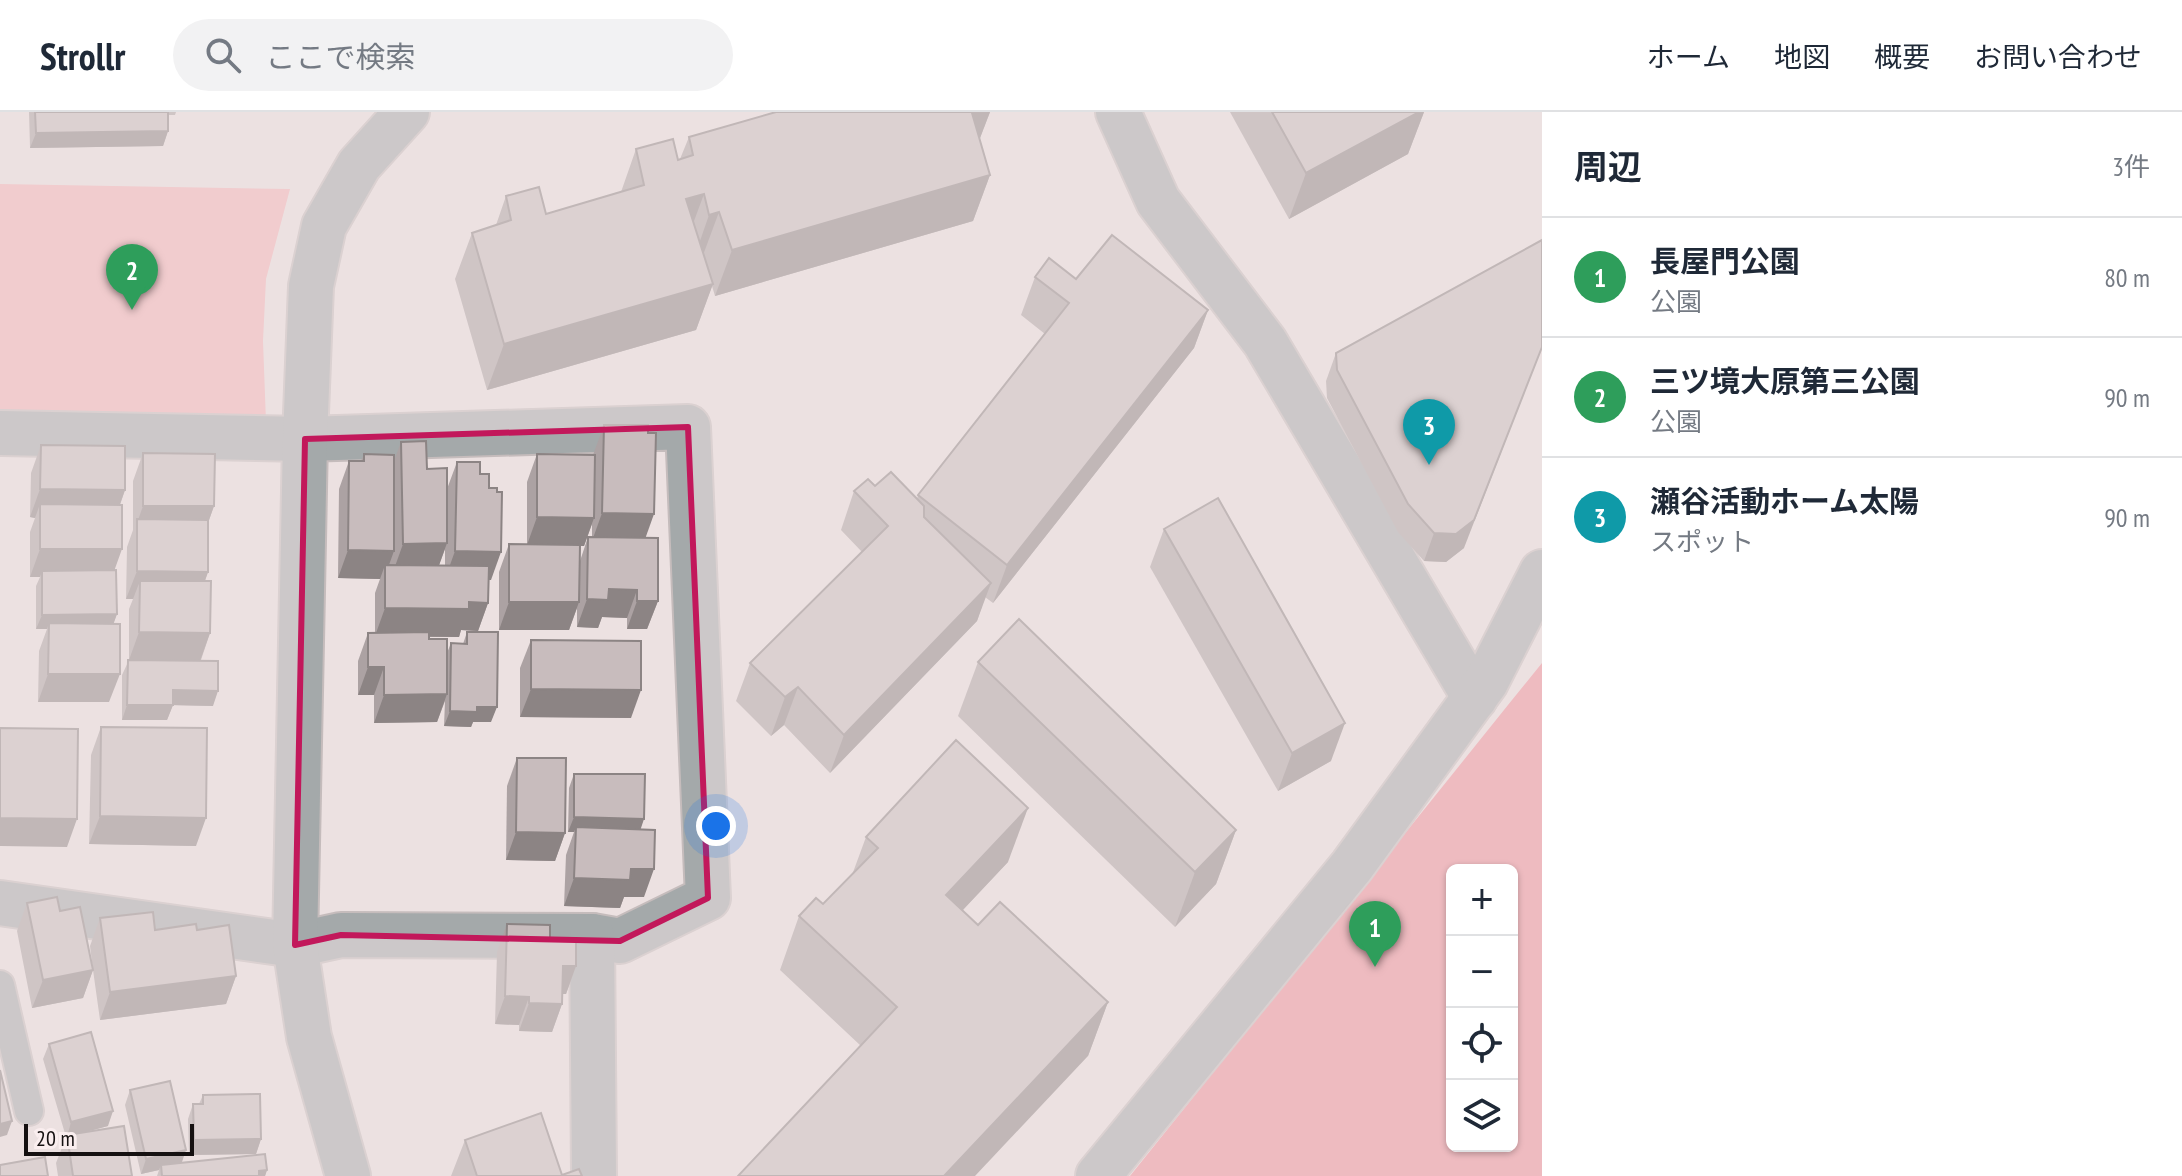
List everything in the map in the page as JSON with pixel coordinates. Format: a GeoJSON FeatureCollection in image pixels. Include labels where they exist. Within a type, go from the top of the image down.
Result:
{"type":"FeatureCollection","features":[{"type":"Feature","properties":{"kind":"street"},"geometry":{"type":"LineString","coordinates":[[348,1176],[309,1037],[295,945],[311,286],[324,226],[359,165],[407,112]]}},
{"type":"Feature","properties":{"kind":"street"},"geometry":{"type":"LineString","coordinates":[[1118,112],[1158,201],[1265,342],[1475,698]]}},
{"type":"Feature","properties":{"kind":"street"},"geometry":{"type":"LineString","coordinates":[[0,433],[305,439],[688,427],[708,898],[620,941],[592,936],[341,935],[295,945],[0,903]]}},
{"type":"Feature","properties":{"kind":"street"},"geometry":{"type":"LineString","coordinates":[[1098,1176],[1352,866],[1486,682],[1542,572]]}},
{"type":"Feature","properties":{"kind":"street"},"geometry":{"type":"LineString","coordinates":[[592,936],[594,1176]]}},
{"type":"Feature","properties":{"kind":"lane"},"geometry":{"type":"LineString","coordinates":[[0,985],[29,1111]]}},
{"type":"Feature","properties":{"kind":"highlighted area"},"geometry":{"type":"Polygon","coordinates":[[[688,427],[708,898],[620,941],[341,935],[295,945],[305,439],[688,427]]]}},
{"type":"Feature","properties":{"kind":"shaded area"},"geometry":{"type":"Polygon","coordinates":[[[0,184],[290,189],[266,279],[263,341],[266,422],[0,415],[0,184]]]}},
{"type":"Feature","properties":{"kind":"shaded area"},"geometry":{"type":"Polygon","coordinates":[[[1542,663],[1542,1176],[1130,1176],[1542,663]]]}},
{"type":"Feature","properties":{"kind":"building"},"geometry":{"type":"Polygon","coordinates":[[[35,112],[168,112],[168,131],[36,133],[35,112]]]}},
{"type":"Feature","properties":{"kind":"building"},"geometry":{"type":"Polygon","coordinates":[[[776,112],[976,112],[972,113],[990,175],[732,250],[719,212],[709,215],[704,194],[686,199],[713,284],[504,344],[472,233],[511,220],[506,196],[539,187],[546,214],[644,185],[636,149],[673,139],[678,160],[693,155],[689,137],[776,112]]]}},
{"type":"Feature","properties":{"kind":"building"},"geometry":{"type":"Polygon","coordinates":[[[1272,112],[1419,112],[1306,173],[1272,112]]]}},
{"type":"Feature","properties":{"kind":"building"},"geometry":{"type":"Polygon","coordinates":[[[1112,235],[1208,310],[1007,565],[918,495],[1069,303],[1035,277],[1049,258],[1076,279],[1112,235]]]}},
{"type":"Feature","properties":{"kind":"building"},"geometry":{"type":"Polygon","coordinates":[[[1542,240],[1542,347],[1474,520],[1456,534],[1434,533],[1408,504],[1337,370],[1336,353],[1542,240]]]}},
{"type":"Feature","properties":{"kind":"building"},"geometry":{"type":"Polygon","coordinates":[[[604,425],[648,425],[648,433],[656,433],[654,514],[602,513],[604,425]]]}},
{"type":"Feature","properties":{"kind":"building"},"geometry":{"type":"Polygon","coordinates":[[[426,441],[427,469],[447,468],[447,543],[403,544],[401,442],[426,441]]]}},
{"type":"Feature","properties":{"kind":"building"},"geometry":{"type":"Polygon","coordinates":[[[41,445],[125,446],[125,490],[40,489],[41,445]]]}},
{"type":"Feature","properties":{"kind":"building"},"geometry":{"type":"Polygon","coordinates":[[[143,453],[215,454],[214,506],[143,506],[143,453]]]}},
{"type":"Feature","properties":{"kind":"building"},"geometry":{"type":"Polygon","coordinates":[[[364,454],[394,455],[394,551],[348,550],[349,461],[364,461],[364,454]]]}},
{"type":"Feature","properties":{"kind":"building"},"geometry":{"type":"Polygon","coordinates":[[[537,454],[595,455],[594,518],[537,517],[537,454]]]}},
{"type":"Feature","properties":{"kind":"building"},"geometry":{"type":"Polygon","coordinates":[[[457,462],[480,462],[480,474],[489,474],[489,488],[502,492],[501,552],[455,551],[457,462]]]}},
{"type":"Feature","properties":{"kind":"building"},"geometry":{"type":"Polygon","coordinates":[[[891,472],[924,506],[924,517],[991,583],[844,735],[798,687],[785,697],[750,663],[888,526],[854,491],[868,479],[875,486],[891,472]]]}},
{"type":"Feature","properties":{"kind":"building"},"geometry":{"type":"Polygon","coordinates":[[[1218,498],[1345,723],[1292,753],[1164,529],[1218,498]]]}},
{"type":"Feature","properties":{"kind":"building"},"geometry":{"type":"Polygon","coordinates":[[[40,504],[122,505],[122,549],[40,549],[40,504]]]}},
{"type":"Feature","properties":{"kind":"building"},"geometry":{"type":"Polygon","coordinates":[[[137,519],[208,520],[208,572],[137,571],[137,519]]]}},
{"type":"Feature","properties":{"kind":"building"},"geometry":{"type":"Polygon","coordinates":[[[588,537],[658,538],[658,601],[637,601],[637,590],[609,589],[608,600],[587,599],[588,537]]]}},
{"type":"Feature","properties":{"kind":"building"},"geometry":{"type":"Polygon","coordinates":[[[509,544],[580,545],[579,602],[509,602],[509,544]]]}},
{"type":"Feature","properties":{"kind":"building"},"geometry":{"type":"Polygon","coordinates":[[[385,565],[489,566],[488,603],[469,602],[469,609],[385,608],[385,565]]]}},
{"type":"Feature","properties":{"kind":"building"},"geometry":{"type":"Polygon","coordinates":[[[116,570],[117,614],[42,615],[42,571],[116,570]]]}},
{"type":"Feature","properties":{"kind":"building"},"geometry":{"type":"Polygon","coordinates":[[[140,581],[211,581],[210,633],[139,632],[140,581]]]}},
{"type":"Feature","properties":{"kind":"building"},"geometry":{"type":"Polygon","coordinates":[[[1019,619],[1236,830],[1195,872],[978,662],[1019,619]]]}},
{"type":"Feature","properties":{"kind":"building"},"geometry":{"type":"Polygon","coordinates":[[[49,623],[120,624],[120,674],[48,674],[49,623]]]}},
{"type":"Feature","properties":{"kind":"building"},"geometry":{"type":"Polygon","coordinates":[[[429,632],[429,639],[447,639],[447,694],[384,695],[384,667],[368,667],[368,633],[429,632]]]}},
{"type":"Feature","properties":{"kind":"building"},"geometry":{"type":"Polygon","coordinates":[[[467,632],[498,632],[497,707],[477,707],[477,712],[450,711],[451,643],[467,644],[467,632]]]}},
{"type":"Feature","properties":{"kind":"building"},"geometry":{"type":"Polygon","coordinates":[[[531,640],[641,641],[641,690],[531,689],[531,640]]]}},
{"type":"Feature","properties":{"kind":"building"},"geometry":{"type":"Polygon","coordinates":[[[128,660],[218,661],[218,691],[173,690],[173,705],[127,705],[128,660]]]}},
{"type":"Feature","properties":{"kind":"building"},"geometry":{"type":"Polygon","coordinates":[[[101,727],[207,728],[206,818],[100,816],[101,727]]]}},
{"type":"Feature","properties":{"kind":"building"},"geometry":{"type":"Polygon","coordinates":[[[0,728],[78,729],[77,819],[0,818],[0,728]]]}},
{"type":"Feature","properties":{"kind":"building"},"geometry":{"type":"Polygon","coordinates":[[[956,740],[1028,808],[946,895],[978,925],[1000,902],[1108,1002],[944,1176],[738,1176],[897,1007],[799,916],[816,898],[823,904],[878,848],[866,837],[956,740]]]}},
{"type":"Feature","properties":{"kind":"building"},"geometry":{"type":"Polygon","coordinates":[[[517,758],[566,758],[565,833],[516,832],[517,758]]]}},
{"type":"Feature","properties":{"kind":"building"},"geometry":{"type":"Polygon","coordinates":[[[574,774],[645,774],[644,819],[574,817],[574,774]]]}},
{"type":"Feature","properties":{"kind":"building"},"geometry":{"type":"Polygon","coordinates":[[[576,827],[655,830],[654,869],[631,869],[630,880],[574,878],[576,827]]]}},
{"type":"Feature","properties":{"kind":"building"},"geometry":{"type":"Polygon","coordinates":[[[57,897],[60,911],[80,907],[93,970],[43,980],[27,903],[57,897]]]}},
{"type":"Feature","properties":{"kind":"building"},"geometry":{"type":"Polygon","coordinates":[[[153,912],[155,930],[196,924],[197,930],[229,925],[236,976],[110,992],[100,918],[153,912]]]}},
{"type":"Feature","properties":{"kind":"building"},"geometry":{"type":"Polygon","coordinates":[[[507,924],[550,925],[550,938],[576,938],[576,966],[563,966],[562,1004],[529,1003],[529,997],[505,996],[507,924]]]}},
{"type":"Feature","properties":{"kind":"building"},"geometry":{"type":"Polygon","coordinates":[[[91,1032],[113,1111],[71,1122],[49,1044],[91,1032]]]}},
{"type":"Feature","properties":{"kind":"building"},"geometry":{"type":"Polygon","coordinates":[[[0,1070],[12,1121],[0,1124],[0,1070]]]}},
{"type":"Feature","properties":{"kind":"building"},"geometry":{"type":"Polygon","coordinates":[[[170,1081],[186,1150],[146,1159],[130,1090],[170,1081]]]}},
{"type":"Feature","properties":{"kind":"building"},"geometry":{"type":"Polygon","coordinates":[[[260,1094],[261,1139],[194,1140],[193,1104],[203,1104],[203,1095],[260,1094]]]}},
{"type":"Feature","properties":{"kind":"building"},"geometry":{"type":"Polygon","coordinates":[[[541,1113],[562,1175],[579,1169],[582,1176],[477,1176],[465,1140],[541,1113]]]}},
{"type":"Feature","properties":{"kind":"building"},"geometry":{"type":"Polygon","coordinates":[[[124,1126],[132,1176],[73,1176],[67,1135],[124,1126]]]}},
{"type":"Feature","properties":{"kind":"building"},"geometry":{"type":"Polygon","coordinates":[[[265,1154],[267,1170],[259,1171],[259,1176],[162,1176],[161,1165],[265,1154]]]}},
{"type":"Feature","properties":{"kind":"building"},"geometry":{"type":"Polygon","coordinates":[[[45,1157],[48,1176],[0,1176],[0,1165],[45,1157]]]}},
{"type":"Feature","properties":{"kind":"place","name":"三ツ境大原第三公園"},"geometry":{"type":"Point","coordinates":[132,310]}},
{"type":"Feature","properties":{"kind":"place","name":"瀬谷活動ホーム太陽"},"geometry":{"type":"Point","coordinates":[1429,465]}},
{"type":"Feature","properties":{"kind":"place","name":"長屋門公園"},"geometry":{"type":"Point","coordinates":[1375,967]}}]}
